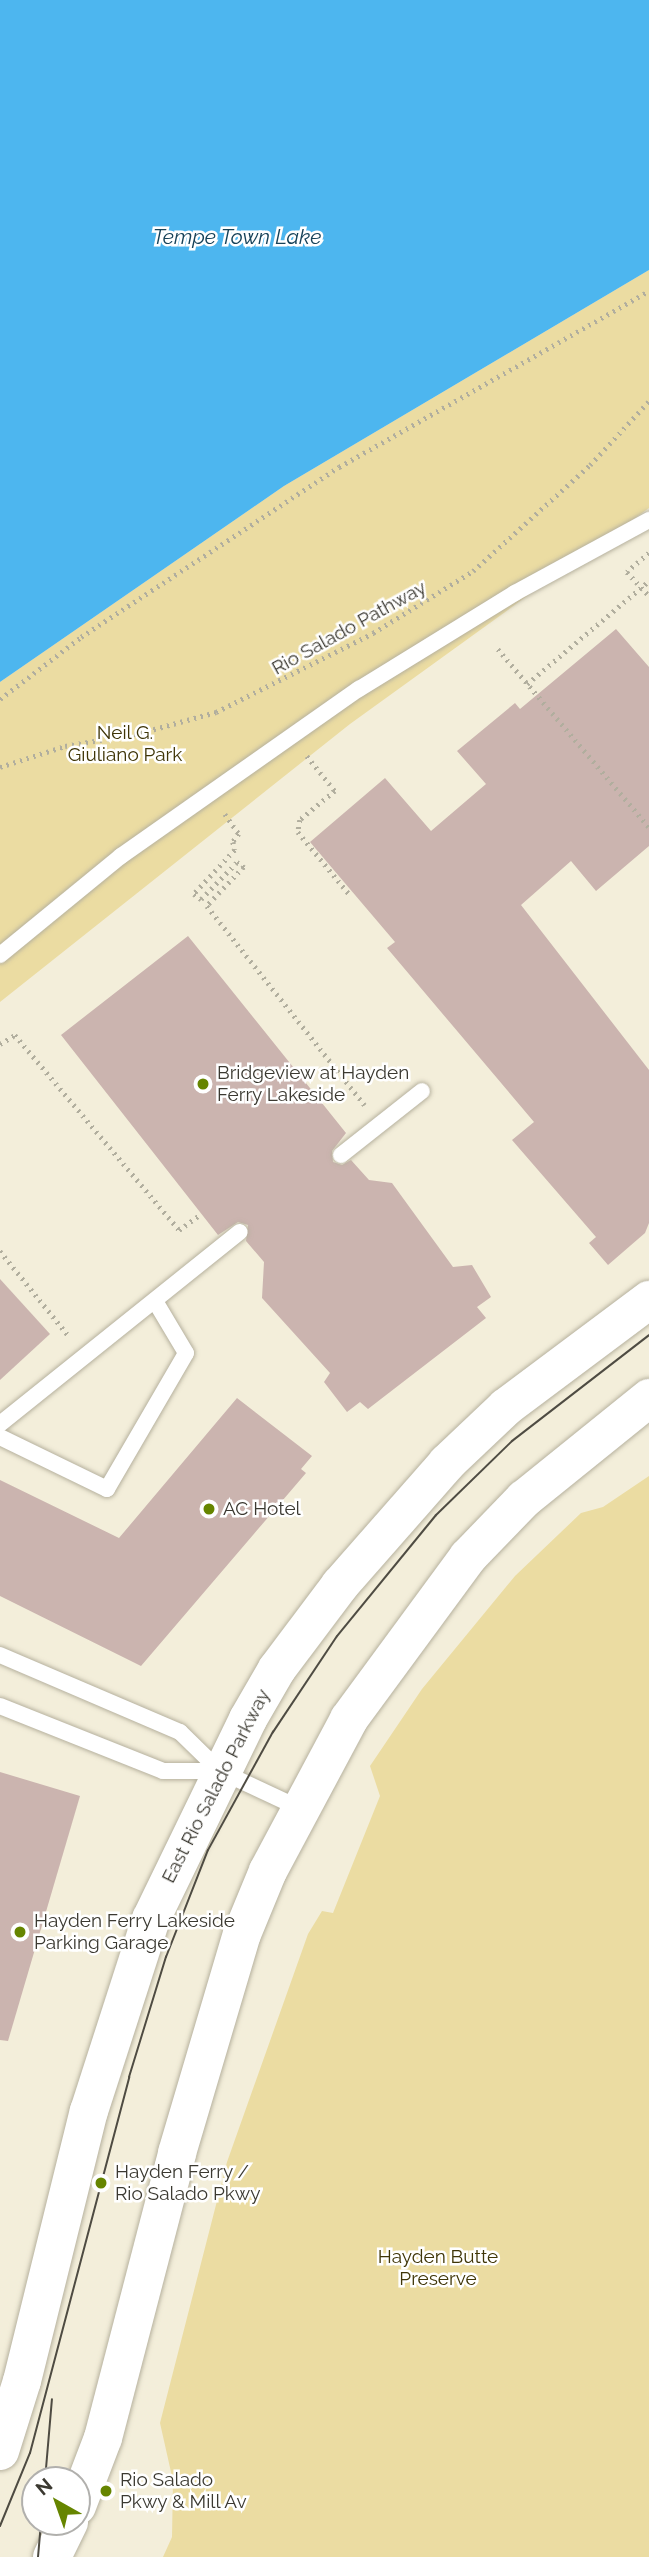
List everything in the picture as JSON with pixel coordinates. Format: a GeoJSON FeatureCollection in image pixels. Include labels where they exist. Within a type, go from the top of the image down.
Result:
{"type":"FeatureCollection","features":[{"type":"Feature","properties":{"kind":"main road","name":"East Rio Salado Parkway"},"geometry":{"type":"LineString","coordinates":[[0,2451],[22,2381],[89,2111],[150,1919],[219,1771],[277,1669],[340,1585],[447,1463],[506,1407],[649,1300]]}},
{"type":"Feature","properties":{"kind":"main road"},"geometry":{"type":"LineString","coordinates":[[91,2469],[103,2438],[177,2153],[242,1934],[349,1718],[468,1557],[524,1499],[649,1398]]}},
{"type":"Feature","properties":{"kind":"main road"},"geometry":{"type":"LineString","coordinates":[[52,2557],[62,2536]]}},
{"type":"Feature","properties":{"kind":"lane"},"geometry":{"type":"LineString","coordinates":[[0,955],[121,856],[291,736],[441,638],[649,520]]}},
{"type":"Feature","properties":{"kind":"lane"},"geometry":{"type":"LineString","coordinates":[[341,1155],[422,1091]]}},
{"type":"Feature","properties":{"kind":"lane"},"geometry":{"type":"LineString","coordinates":[[0,1424],[240,1232]]}},
{"type":"Feature","properties":{"kind":"lane"},"geometry":{"type":"LineString","coordinates":[[0,1437],[107,1489],[186,1353],[155,1301]]}},
{"type":"Feature","properties":{"kind":"lane"},"geometry":{"type":"LineString","coordinates":[[0,1654],[180,1732],[219,1771],[302,1809]]}},
{"type":"Feature","properties":{"kind":"lane"},"geometry":{"type":"LineString","coordinates":[[0,1706],[163,1771],[219,1771]]}},
{"type":"Feature","properties":{"kind":"path"},"geometry":{"type":"LineString","coordinates":[[0,699],[81,637],[339,467],[649,291]]}},
{"type":"Feature","properties":{"kind":"path","name":"Rio Salado Pathway"},"geometry":{"type":"LineString","coordinates":[[0,767],[65,746],[140,733],[216,712],[373,634],[472,571],[590,465],[649,401]]}},
{"type":"Feature","properties":{"kind":"path"},"geometry":{"type":"LineString","coordinates":[[649,554],[627,572],[649,596]]}},
{"type":"Feature","properties":{"kind":"path"},"geometry":{"type":"LineString","coordinates":[[527,684],[649,581]]}},
{"type":"Feature","properties":{"kind":"path"},"geometry":{"type":"LineString","coordinates":[[498,649],[649,827]]}},
{"type":"Feature","properties":{"kind":"path"},"geometry":{"type":"LineString","coordinates":[[291,736],[335,791],[300,820],[298,832],[349,895]]}},
{"type":"Feature","properties":{"kind":"path"},"geometry":{"type":"LineString","coordinates":[[210,793],[239,834],[233,842],[235,850],[194,894],[201,899],[237,862],[244,867],[207,906],[357,1095]]}},
{"type":"Feature","properties":{"kind":"path"},"geometry":{"type":"LineString","coordinates":[[0,1044],[15,1035],[179,1230],[198,1216]]}},
{"type":"Feature","properties":{"kind":"path"},"geometry":{"type":"LineString","coordinates":[[0,1251],[60,1322]]}},
{"type":"Feature","properties":{"kind":"green space","name":"Neil G. Giuliano Park"},"geometry":{"type":"Polygon","coordinates":[[[649,270],[649,508],[350,724],[0,1002],[0,682],[284,486],[649,270]]]}},
{"type":"Feature","properties":{"kind":"green space","name":"Hayden Butte Preserve"},"geometry":{"type":"Polygon","coordinates":[[[649,1476],[649,2557],[163,2557],[172,2537],[173,2481],[160,2423],[227,2162],[308,1934],[322,1911],[333,1913],[380,1796],[370,1766],[422,1689],[515,1576],[581,1513],[603,1507],[649,1476]]]}},
{"type":"Feature","properties":{"kind":"water","name":"Tempe Town Lake"},"geometry":{"type":"Polygon","coordinates":[[[0,0],[649,0],[649,270],[284,486],[0,682],[0,0]]]}},
{"type":"Feature","properties":{"kind":"building"},"geometry":{"type":"Polygon","coordinates":[[[616,629],[649,667],[649,846],[596,891],[571,861],[521,905],[649,1070],[649,1223],[645,1233],[608,1265],[589,1243],[596,1237],[512,1140],[534,1122],[387,948],[395,942],[310,842],[385,778],[431,831],[486,784],[457,751],[515,703],[520,709],[616,629]]]}},
{"type":"Feature","properties":{"kind":"building"},"geometry":{"type":"Polygon","coordinates":[[[188,936],[346,1133],[332,1151],[333,1162],[342,1165],[351,1160],[369,1180],[392,1183],[453,1267],[472,1265],[491,1297],[477,1307],[486,1318],[368,1409],[360,1402],[347,1412],[324,1382],[330,1373],[262,1298],[264,1262],[246,1241],[248,1225],[238,1222],[218,1235],[61,1035],[188,936]]]}},
{"type":"Feature","properties":{"kind":"building"},"geometry":{"type":"Polygon","coordinates":[[[0,1279],[50,1334],[0,1380],[0,1279]]]}},
{"type":"Feature","properties":{"kind":"building","name":"AC Hotel"},"geometry":{"type":"Polygon","coordinates":[[[237,1398],[312,1456],[301,1469],[306,1473],[141,1666],[0,1596],[0,1480],[119,1538],[237,1398]]]}},
{"type":"Feature","properties":{"kind":"building","name":"Hayden Ferry Lakeside Parking Garage"},"geometry":{"type":"Polygon","coordinates":[[[0,1772],[80,1796],[8,2041],[0,2040],[0,1772]]]}},
{"type":"Feature","properties":{"kind":"tram line"},"geometry":{"type":"LineString","coordinates":[[0,2526],[30,2453],[129,2077],[166,1957],[208,1850],[273,1732],[337,1636],[436,1515],[512,1441],[649,1335]]}},
{"type":"Feature","properties":{"kind":"tram line"},"geometry":{"type":"LineString","coordinates":[[46,2466],[52,2399]]}},
{"type":"Feature","properties":{"kind":"tram line"},"geometry":{"type":"LineString","coordinates":[[38,2557],[40,2536]]}},
{"type":"Feature","properties":{"kind":"place","name":"Bridgeview at Hayden Ferry Lakeside"},"geometry":{"type":"Point","coordinates":[203,1084]}},
{"type":"Feature","properties":{"kind":"place","name":"AC Hotel"},"geometry":{"type":"Point","coordinates":[209,1509]}},
{"type":"Feature","properties":{"kind":"place","name":"Hayden Ferry Lakeside Parking Garage"},"geometry":{"type":"Point","coordinates":[20,1932]}},
{"type":"Feature","properties":{"kind":"place","name":"Hayden Ferry / Rio Salado Pkwy"},"geometry":{"type":"Point","coordinates":[101,2183]}},
{"type":"Feature","properties":{"kind":"place","name":"Rio Salado Pkwy & Mill Av"},"geometry":{"type":"Point","coordinates":[106,2491]}}]}
